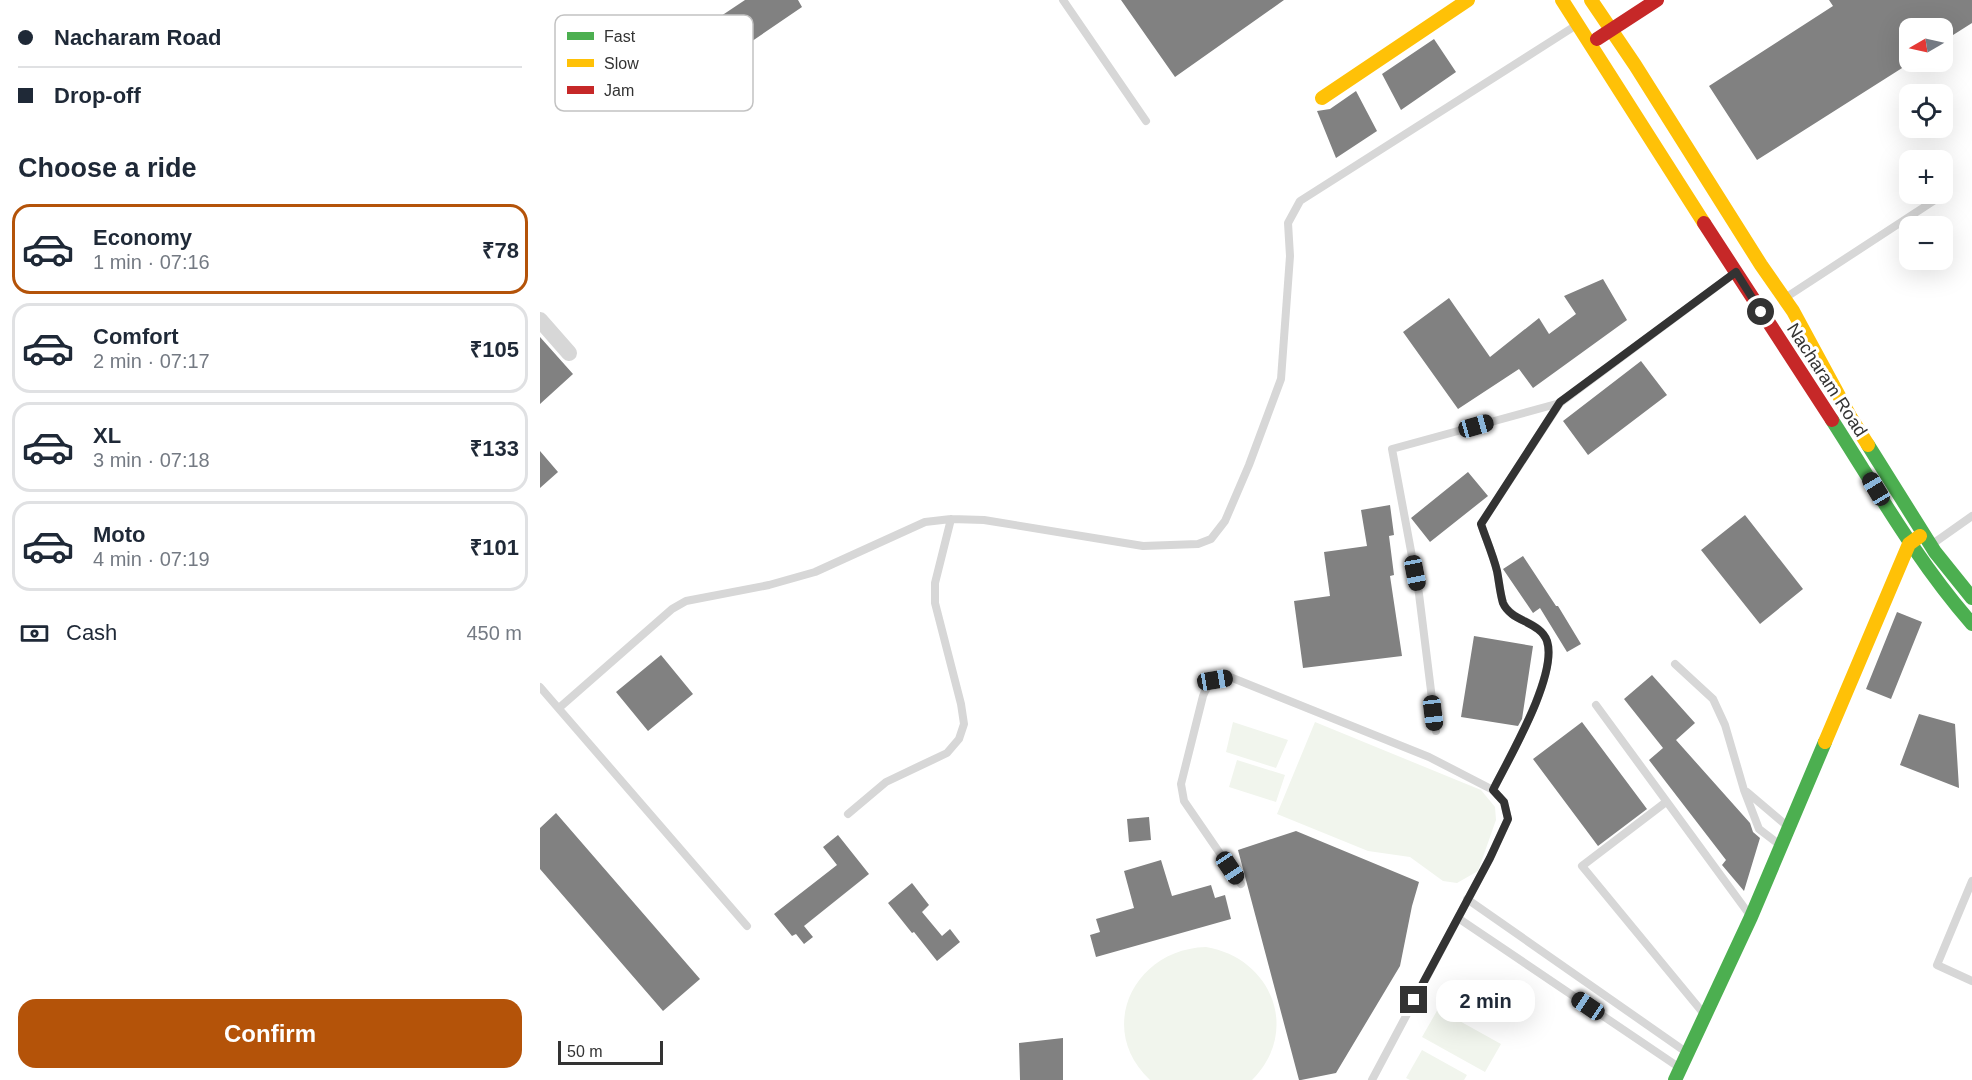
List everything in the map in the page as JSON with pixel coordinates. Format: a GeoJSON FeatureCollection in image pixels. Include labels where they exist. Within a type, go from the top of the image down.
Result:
{"type":"FeatureCollection","features":[{"type":"Feature","properties":{"kind":"main road"},"geometry":{"type":"LineString","coordinates":[[1322,98],[1468,0]]}},
{"type":"Feature","properties":{"kind":"main road","name":"Nacharam Road"},"geometry":{"type":"LineString","coordinates":[[1562,0],[1588,45],[1910,544],[1950,600],[1972,624]]}},
{"type":"Feature","properties":{"kind":"main road","name":"Nacharam Road"},"geometry":{"type":"LineString","coordinates":[[1591,0],[1793,311],[1851,418],[1927,539],[1972,598]]}},
{"type":"Feature","properties":{"kind":"main road"},"geometry":{"type":"LineString","coordinates":[[1588,45],[1657,0]]}},
{"type":"Feature","properties":{"kind":"main road"},"geometry":{"type":"LineString","coordinates":[[1678,1074],[1751,917],[1910,544],[1927,539]]}},
{"type":"Feature","properties":{"kind":"street"},"geometry":{"type":"LineString","coordinates":[[540,320],[570,353]]}},
{"type":"Feature","properties":{"kind":"lane"},"geometry":{"type":"LineString","coordinates":[[1063,0],[1146,121]]}},
{"type":"Feature","properties":{"kind":"lane"},"geometry":{"type":"LineString","coordinates":[[559,708],[672,609],[686,601],[769,585],[815,572],[925,522],[951,519],[984,520],[1143,546],[1198,544],[1211,538],[1225,521],[1281,380],[1290,256],[1288,222],[1300,201],[1576,26]]}},
{"type":"Feature","properties":{"kind":"lane"},"geometry":{"type":"LineString","coordinates":[[1784,299],[1929,204]]}},
{"type":"Feature","properties":{"kind":"lane"},"geometry":{"type":"LineString","coordinates":[[1493,790],[1541,691],[1548,668],[1547,642],[1539,629],[1520,620],[1504,604],[1496,569],[1481,524],[1560,402],[1736,272]]}},
{"type":"Feature","properties":{"kind":"lane"},"geometry":{"type":"LineString","coordinates":[[1436,731],[1419,594],[1392,449],[1560,402]]}},
{"type":"Feature","properties":{"kind":"lane"},"geometry":{"type":"LineString","coordinates":[[1927,539],[1972,516]]}},
{"type":"Feature","properties":{"kind":"lane"},"geometry":{"type":"LineString","coordinates":[[848,814],[886,782],[947,753],[959,739],[964,724],[935,603],[934,583],[951,519]]}},
{"type":"Feature","properties":{"kind":"lane"},"geometry":{"type":"LineString","coordinates":[[1675,664],[1713,699],[1725,725],[1744,790],[1759,829],[1781,846]]}},
{"type":"Feature","properties":{"kind":"lane"},"geometry":{"type":"LineString","coordinates":[[1241,884],[1182,795],[1181,784],[1203,696],[1206,687],[1215,680],[1230,677],[1429,757],[1493,790],[1504,802],[1508,819],[1372,1080]]}},
{"type":"Feature","properties":{"kind":"lane"},"geometry":{"type":"LineString","coordinates":[[540,687],[747,926]]}},
{"type":"Feature","properties":{"kind":"lane"},"geometry":{"type":"LineString","coordinates":[[1596,705],[1751,917]]}},
{"type":"Feature","properties":{"kind":"lane"},"geometry":{"type":"LineString","coordinates":[[1744,790],[1789,828]]}},
{"type":"Feature","properties":{"kind":"lane"},"geometry":{"type":"LineString","coordinates":[[1666,802],[1582,866],[1706,1017]]}},
{"type":"Feature","properties":{"kind":"lane"},"geometry":{"type":"LineString","coordinates":[[1972,881],[1937,965],[1972,981]]}},
{"type":"Feature","properties":{"kind":"lane"},"geometry":{"type":"LineString","coordinates":[[1467,899],[1688,1053]]}},
{"type":"Feature","properties":{"kind":"lane"},"geometry":{"type":"LineString","coordinates":[[1458,918],[1678,1074]]}},
{"type":"Feature","properties":{"kind":"shaded area"},"geometry":{"type":"Polygon","coordinates":[[[1233,722],[1288,740],[1276,768],[1226,752],[1233,722]]]}},
{"type":"Feature","properties":{"kind":"shaded area"},"geometry":{"type":"Polygon","coordinates":[[[1315,722],[1481,790],[1495,807],[1496,820],[1478,871],[1457,883],[1443,881],[1410,857],[1368,851],[1277,814],[1315,722]]]}},
{"type":"Feature","properties":{"kind":"shaded area"},"geometry":{"type":"Polygon","coordinates":[[[1237,760],[1285,775],[1276,802],[1229,787],[1237,760]]]}},
{"type":"Feature","properties":{"kind":"shaded area"},"geometry":{"type":"Polygon","coordinates":[[[1206,947],[1229,954],[1248,966],[1262,981],[1272,999],[1276,1019],[1275,1040],[1267,1061],[1252,1080],[1150,1080],[1134,1060],[1125,1038],[1125,1016],[1130,995],[1142,977],[1159,961],[1181,951],[1206,947]]]}},
{"type":"Feature","properties":{"kind":"shaded area"},"geometry":{"type":"Polygon","coordinates":[[[1438,1009],[1501,1044],[1485,1072],[1422,1037],[1438,1009]]]}},
{"type":"Feature","properties":{"kind":"shaded area"},"geometry":{"type":"Polygon","coordinates":[[[1422,1050],[1467,1075],[1464,1080],[1410,1080],[1406,1078],[1422,1050]]]}},
{"type":"Feature","properties":{"kind":"building"},"geometry":{"type":"Polygon","coordinates":[[[745,0],[798,0],[802,7],[753,40],[753,15],[722,15],[745,0]]]}},
{"type":"Feature","properties":{"kind":"building"},"geometry":{"type":"Polygon","coordinates":[[[1121,0],[1284,0],[1175,77],[1121,0]]]}},
{"type":"Feature","properties":{"kind":"building"},"geometry":{"type":"Polygon","coordinates":[[[1829,0],[1972,0],[1972,23],[1953,35],[1953,18],[1899,18],[1899,70],[1757,160],[1709,86],[1833,6],[1829,0]]]}},
{"type":"Feature","properties":{"kind":"building"},"geometry":{"type":"Polygon","coordinates":[[[1434,39],[1456,72],[1401,110],[1382,74],[1434,39]]]}},
{"type":"Feature","properties":{"kind":"building"},"geometry":{"type":"Polygon","coordinates":[[[1356,91],[1377,131],[1336,158],[1317,111],[1330,109],[1356,91]]]}},
{"type":"Feature","properties":{"kind":"building"},"geometry":{"type":"Polygon","coordinates":[[[1603,279],[1627,320],[1533,388],[1519,369],[1458,409],[1403,332],[1449,298],[1490,357],[1539,318],[1549,334],[1576,314],[1564,296],[1603,279]]]}},
{"type":"Feature","properties":{"kind":"building"},"geometry":{"type":"Polygon","coordinates":[[[540,337],[573,374],[540,404],[540,337]]]}},
{"type":"Feature","properties":{"kind":"building"},"geometry":{"type":"Polygon","coordinates":[[[1641,361],[1667,395],[1588,455],[1563,421],[1641,361]]]}},
{"type":"Feature","properties":{"kind":"building"},"geometry":{"type":"Polygon","coordinates":[[[540,451],[558,472],[540,488],[540,451]]]}},
{"type":"Feature","properties":{"kind":"building"},"geometry":{"type":"Polygon","coordinates":[[[1468,472],[1488,496],[1430,542],[1411,518],[1468,472]]]}},
{"type":"Feature","properties":{"kind":"building"},"geometry":{"type":"Polygon","coordinates":[[[1390,505],[1394,535],[1389,536],[1394,575],[1390,576],[1402,656],[1303,668],[1294,601],[1330,596],[1324,552],[1367,546],[1361,510],[1390,505]]]}},
{"type":"Feature","properties":{"kind":"building"},"geometry":{"type":"Polygon","coordinates":[[[1745,515],[1803,589],[1760,624],[1701,550],[1745,515]]]}},
{"type":"Feature","properties":{"kind":"building"},"geometry":{"type":"Polygon","coordinates":[[[1523,556],[1581,644],[1567,652],[1540,608],[1533,613],[1503,569],[1523,556]]]}},
{"type":"Feature","properties":{"kind":"building"},"geometry":{"type":"Polygon","coordinates":[[[1897,612],[1922,622],[1891,699],[1866,689],[1897,612]]]}},
{"type":"Feature","properties":{"kind":"building"},"geometry":{"type":"Polygon","coordinates":[[[1474,636],[1533,646],[1522,719],[1518,726],[1461,717],[1474,636]]]}},
{"type":"Feature","properties":{"kind":"building"},"geometry":{"type":"Polygon","coordinates":[[[661,655],[693,694],[648,731],[616,692],[661,655]]]}},
{"type":"Feature","properties":{"kind":"building"},"geometry":{"type":"Polygon","coordinates":[[[1652,675],[1695,723],[1676,740],[1750,823],[1753,832],[1760,838],[1744,891],[1722,865],[1726,860],[1649,760],[1663,748],[1624,699],[1652,675]]]}},
{"type":"Feature","properties":{"kind":"building"},"geometry":{"type":"Polygon","coordinates":[[[1919,714],[1955,724],[1959,788],[1900,765],[1919,714]]]}},
{"type":"Feature","properties":{"kind":"building"},"geometry":{"type":"Polygon","coordinates":[[[1582,722],[1647,809],[1598,846],[1533,759],[1582,722]]]}},
{"type":"Feature","properties":{"kind":"building"},"geometry":{"type":"Polygon","coordinates":[[[556,813],[700,979],[663,1011],[540,869],[540,828],[556,813]]]}},
{"type":"Feature","properties":{"kind":"building"},"geometry":{"type":"Polygon","coordinates":[[[1149,817],[1151,840],[1129,842],[1127,819],[1149,817]]]}},
{"type":"Feature","properties":{"kind":"building"},"geometry":{"type":"Polygon","coordinates":[[[1296,831],[1419,882],[1400,966],[1336,1073],[1301,1080],[1299,1080],[1238,850],[1296,831]]]}},
{"type":"Feature","properties":{"kind":"building"},"geometry":{"type":"Polygon","coordinates":[[[838,835],[869,874],[804,926],[813,937],[804,944],[796,934],[792,936],[774,914],[837,865],[823,847],[838,835]]]}},
{"type":"Feature","properties":{"kind":"building"},"geometry":{"type":"Polygon","coordinates":[[[1161,860],[1172,896],[1211,885],[1215,898],[1225,895],[1231,919],[1096,957],[1090,935],[1100,932],[1096,919],[1134,908],[1124,871],[1161,860]]]}},
{"type":"Feature","properties":{"kind":"building"},"geometry":{"type":"Polygon","coordinates":[[[912,883],[929,905],[922,912],[942,936],[950,929],[960,942],[937,961],[888,903],[912,883]]]}},
{"type":"Feature","properties":{"kind":"building"},"geometry":{"type":"Polygon","coordinates":[[[1063,1038],[1063,1080],[1020,1080],[1019,1043],[1063,1038]]]}},
{"type":"Feature","properties":{"kind":"traffic: fast"},"geometry":{"type":"LineString","coordinates":[[1832,420],[1915,550],[1972,624]]}},
{"type":"Feature","properties":{"kind":"traffic: fast"},"geometry":{"type":"LineString","coordinates":[[1868,445],[1935,552],[1972,598]]}},
{"type":"Feature","properties":{"kind":"traffic: fast"},"geometry":{"type":"LineString","coordinates":[[1675,1080],[1751,917],[1825,742]]}},
{"type":"Feature","properties":{"kind":"traffic: slow"},"geometry":{"type":"LineString","coordinates":[[1322,98],[1468,0]]}},
{"type":"Feature","properties":{"kind":"traffic: slow"},"geometry":{"type":"LineString","coordinates":[[1562,0],[1704,223]]}},
{"type":"Feature","properties":{"kind":"traffic: slow"},"geometry":{"type":"LineString","coordinates":[[1591,0],[1793,311],[1868,445]]}},
{"type":"Feature","properties":{"kind":"traffic: slow"},"geometry":{"type":"LineString","coordinates":[[1825,742],[1909,544],[1920,536]]}},
{"type":"Feature","properties":{"kind":"traffic: jam"},"geometry":{"type":"LineString","coordinates":[[1597,39],[1657,0]]}},
{"type":"Feature","properties":{"kind":"traffic: jam"},"geometry":{"type":"LineString","coordinates":[[1704,223],[1832,420]]}},
{"type":"Feature","properties":{"kind":"route"},"geometry":{"type":"LineString","coordinates":[[1414,1000],[1490,858],[1508,819],[1504,802],[1493,790],[1541,691],[1548,668],[1547,642],[1539,629],[1520,620],[1504,604],[1496,569],[1481,524],[1560,402],[1736,272],[1761,312]]}}]}
